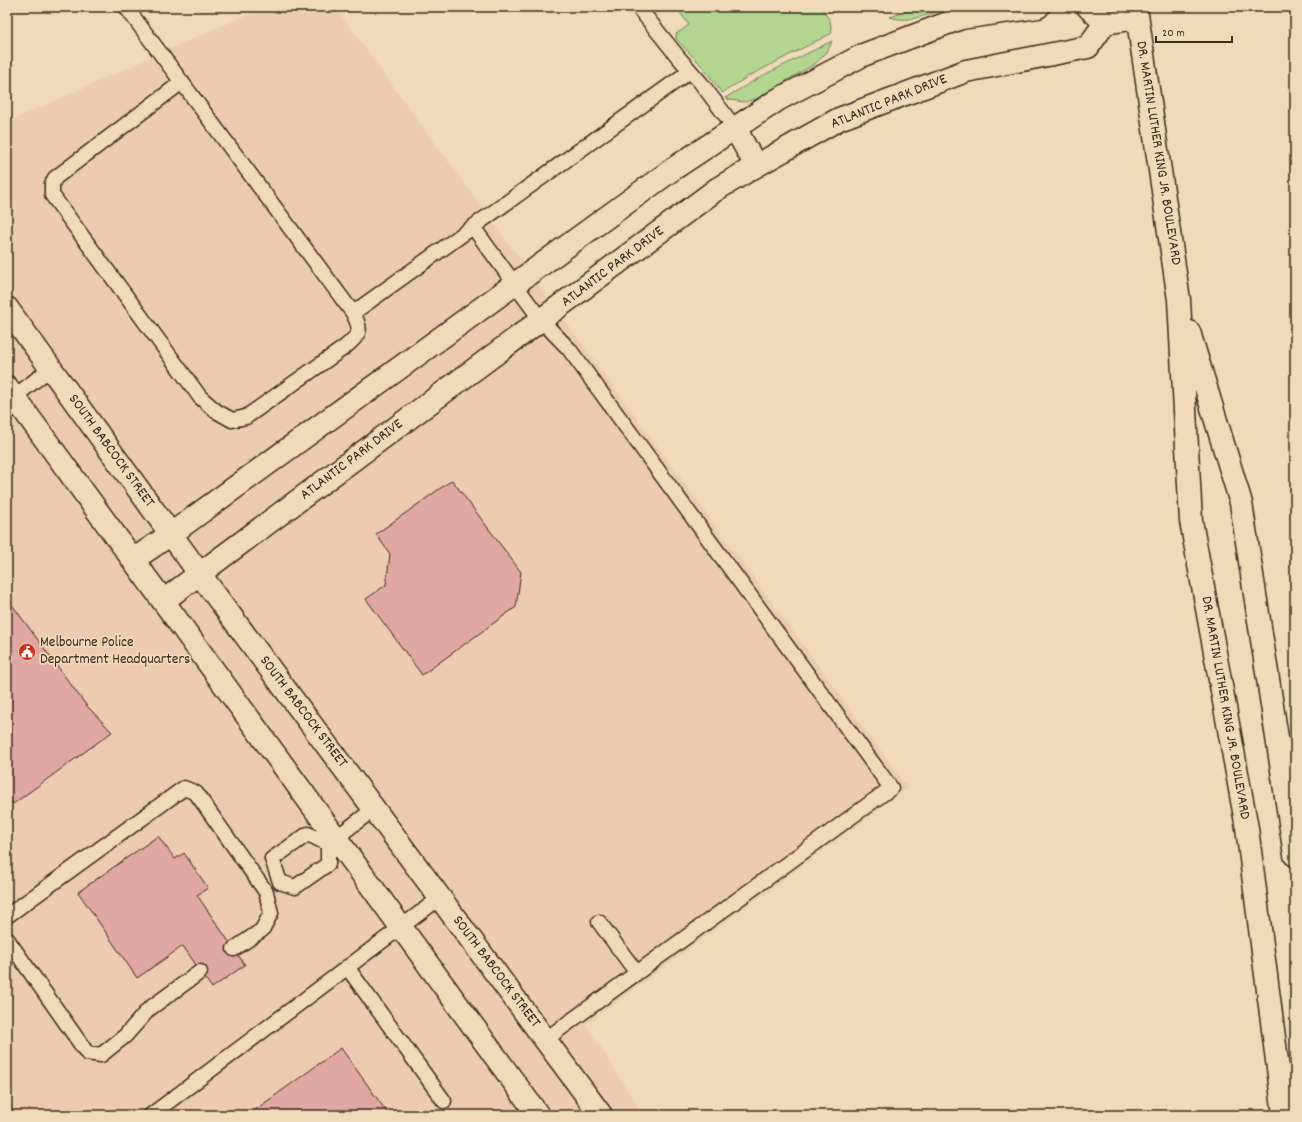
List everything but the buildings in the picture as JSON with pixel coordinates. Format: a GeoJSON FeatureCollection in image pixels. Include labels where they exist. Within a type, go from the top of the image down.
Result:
{"type":"FeatureCollection","features":[{"type":"Feature","properties":{"kind":"street"},"geometry":{"type":"LineString","coordinates":[[133,560],[171,534],[673,168],[780,99],[863,55],[961,18],[1038,7]]}},
{"type":"Feature","properties":{"kind":"street"},"geometry":{"type":"LineString","coordinates":[[1088,7],[1105,24],[1136,12]]}},
{"type":"Feature","properties":{"kind":"street","name":"DR. MARTIN LUTHER KING JR. BOULEVARD"},"geometry":{"type":"LineString","coordinates":[[1136,12],[1180,300],[1191,521],[1247,828],[1284,1115]]}},
{"type":"Feature","properties":{"kind":"street","name":"ATLANTIC PARK DRIVE"},"geometry":{"type":"LineString","coordinates":[[163,601],[717,189],[839,119],[966,71],[1088,47],[1105,24]]}},
{"type":"Feature","properties":{"kind":"street"},"geometry":{"type":"LineString","coordinates":[[734,128],[756,166]]}},
{"type":"Feature","properties":{"kind":"street","name":"DR. MARTIN LUTHER KING JR. BOULEVARD"},"geometry":{"type":"LineString","coordinates":[[1180,300],[1241,503],[1295,855]]}},
{"type":"Feature","properties":{"kind":"street","name":"SOUTH BABCOCK STREET"},"geometry":{"type":"LineString","coordinates":[[7,308],[171,534],[601,1115]]}},
{"type":"Feature","properties":{"kind":"street"},"geometry":{"type":"LineString","coordinates":[[9,396],[163,601],[332,841],[400,927],[538,1115]]}},
{"type":"Feature","properties":{"kind":"lane"},"geometry":{"type":"LineString","coordinates":[[126,7],[182,82],[353,313],[359,326],[357,336],[345,347],[246,417],[232,420],[216,411],[200,397],[52,195],[52,184],[55,178],[182,82]]}},
{"type":"Feature","properties":{"kind":"lane"},"geometry":{"type":"LineString","coordinates":[[638,7],[701,83],[734,128]]}},
{"type":"Feature","properties":{"kind":"lane"},"geometry":{"type":"LineString","coordinates":[[353,313],[472,226],[690,71]]}},
{"type":"Feature","properties":{"kind":"lane"},"geometry":{"type":"LineString","coordinates":[[472,226],[541,320],[569,349],[891,788],[546,1040]]}},
{"type":"Feature","properties":{"kind":"lane"},"geometry":{"type":"LineString","coordinates":[[9,396],[51,368]]}},
{"type":"Feature","properties":{"kind":"lane"},"geometry":{"type":"LineString","coordinates":[[7,916],[184,788],[196,794],[266,892],[271,913],[262,930],[234,949]]}},
{"type":"Feature","properties":{"kind":"lane"},"geometry":{"type":"LineString","coordinates":[[280,882],[295,887],[328,864],[332,841],[374,809]]}},
{"type":"Feature","properties":{"kind":"lane"},"geometry":{"type":"LineString","coordinates":[[280,882],[272,859],[308,834],[332,841]]}},
{"type":"Feature","properties":{"kind":"lane"},"geometry":{"type":"LineString","coordinates":[[266,892],[280,882]]}},
{"type":"Feature","properties":{"kind":"lane"},"geometry":{"type":"LineString","coordinates":[[158,1113],[347,967],[441,898]]}},
{"type":"Feature","properties":{"kind":"lane"},"geometry":{"type":"LineString","coordinates":[[599,922],[637,973]]}},
{"type":"Feature","properties":{"kind":"lane"},"geometry":{"type":"LineString","coordinates":[[7,939],[87,1052],[101,1055],[125,1036],[149,1009],[200,972]]}},
{"type":"Feature","properties":{"kind":"lane"},"geometry":{"type":"LineString","coordinates":[[347,967],[444,1101]]}},
{"type":"Feature","properties":{"kind":"shaded area"},"geometry":{"type":"Polygon","coordinates":[[[264,7],[335,7],[908,788],[586,1024],[643,1115],[7,1115],[7,122],[264,7]]]}},
{"type":"Feature","properties":{"kind":"green space"},"geometry":{"type":"Polygon","coordinates":[[[676,7],[821,7],[830,21],[832,33],[749,76],[722,93],[702,66],[676,39],[676,34],[689,25],[676,7]]]}},
{"type":"Feature","properties":{"kind":"green space"},"geometry":{"type":"Polygon","coordinates":[[[919,7],[950,7],[920,17],[897,19],[890,17],[919,7]]]}},
{"type":"Feature","properties":{"kind":"green space"},"geometry":{"type":"Polygon","coordinates":[[[832,41],[827,52],[816,63],[756,99],[744,102],[725,98],[762,76],[832,41]]]}},
{"type":"Feature","properties":{"kind":"place","name":"Melbourne Police Department Headquarters"},"geometry":{"type":"Point","coordinates":[27,652]}}]}
